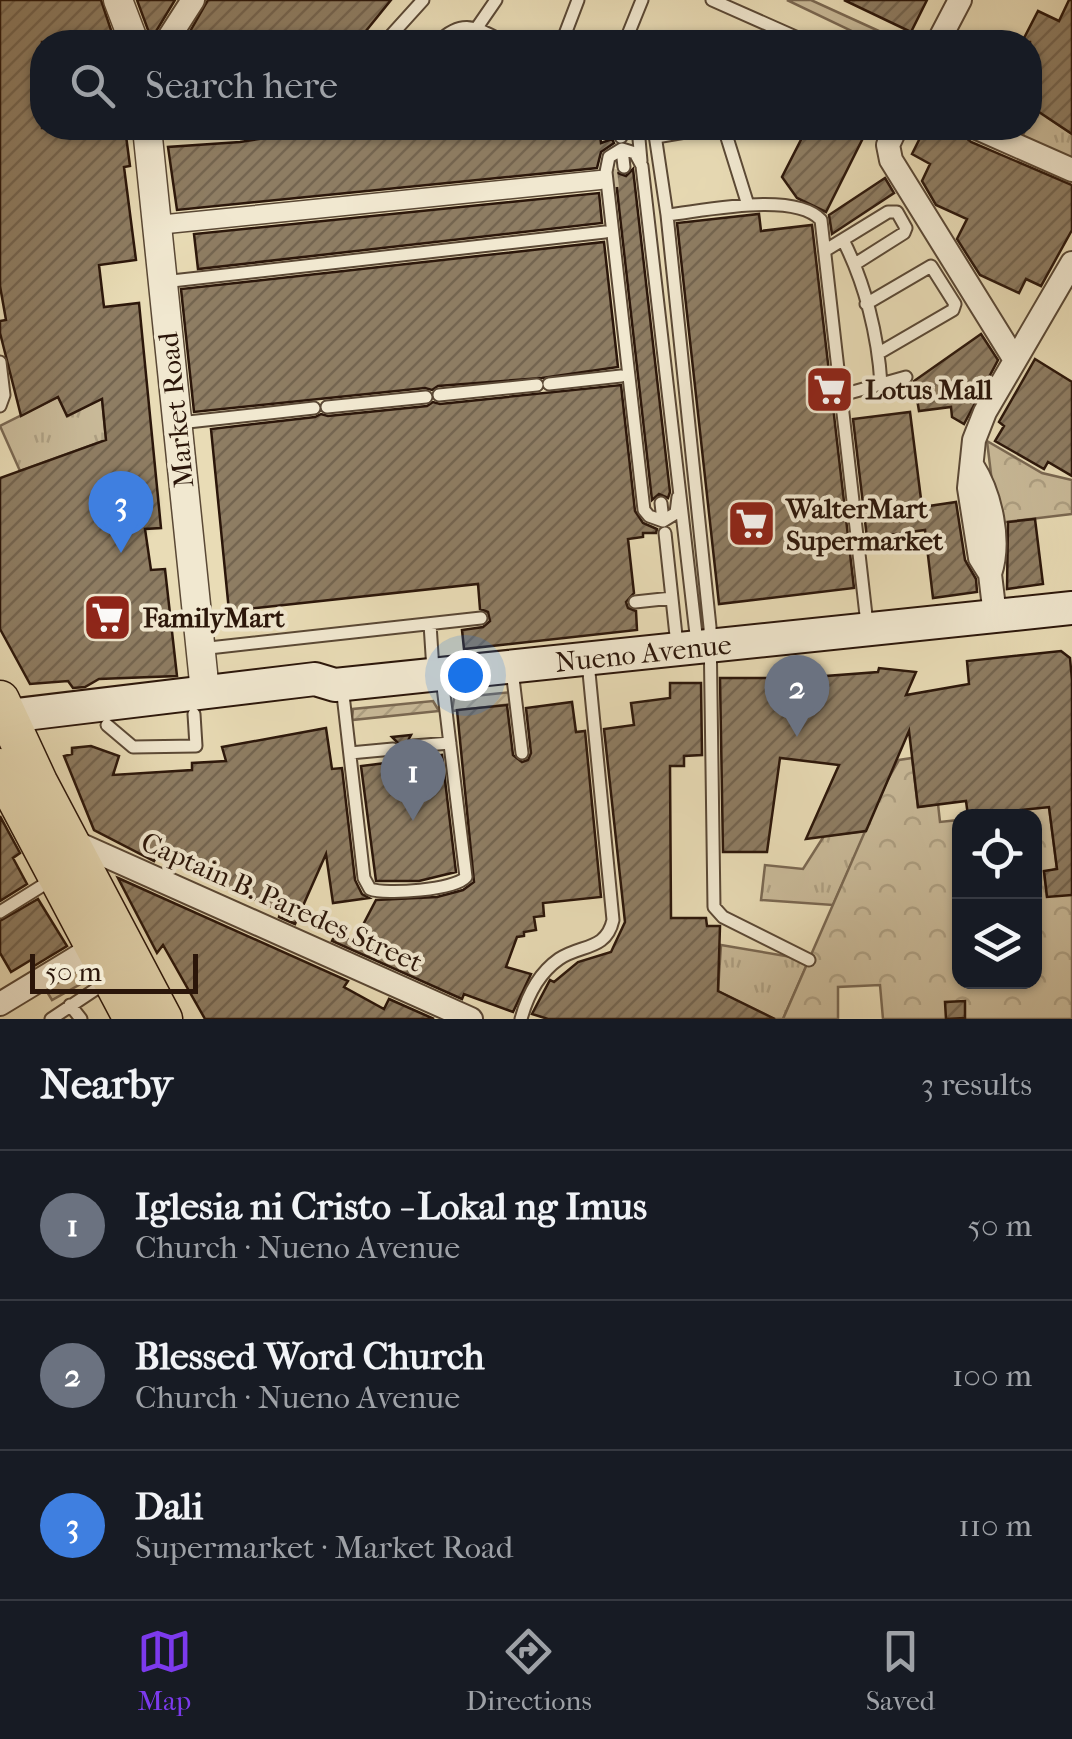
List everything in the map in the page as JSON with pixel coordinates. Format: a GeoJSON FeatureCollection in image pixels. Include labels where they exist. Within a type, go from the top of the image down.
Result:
{"type":"FeatureCollection","features":[{"type":"Feature","properties":{"kind":"highway"},"geometry":{"type":"LineString","coordinates":[[7,747],[68,839],[164,1019]]}},
{"type":"Feature","properties":{"kind":"highway"},"geometry":{"type":"LineString","coordinates":[[7,747],[57,876],[133,1019]]}},
{"type":"Feature","properties":{"kind":"main road","name":"Nueno Avenue"},"geometry":{"type":"LineString","coordinates":[[7,747],[199,703],[290,676],[338,684],[1072,608]]}},
{"type":"Feature","properties":{"kind":"main road","name":"Nueno Avenue"},"geometry":{"type":"LineString","coordinates":[[7,747],[199,703],[316,698],[338,684]]}},
{"type":"Feature","properties":{"kind":"street"},"geometry":{"type":"LineString","coordinates":[[118,0],[129,30]]}},
{"type":"Feature","properties":{"kind":"street"},"geometry":{"type":"LineString","coordinates":[[174,30],[193,0]]}},
{"type":"Feature","properties":{"kind":"street"},"geometry":{"type":"LineString","coordinates":[[944,30],[960,0]]}},
{"type":"Feature","properties":{"kind":"street","name":"Market Road"},"geometry":{"type":"LineString","coordinates":[[152,140],[200,649],[199,703]]}},
{"type":"Feature","properties":{"kind":"street"},"geometry":{"type":"LineString","coordinates":[[891,140],[887,150],[1014,360]]}},
{"type":"Feature","properties":{"kind":"street"},"geometry":{"type":"LineString","coordinates":[[1003,140],[1072,170]]}},
{"type":"Feature","properties":{"kind":"street"},"geometry":{"type":"LineString","coordinates":[[157,224],[600,180]]}},
{"type":"Feature","properties":{"kind":"street"},"geometry":{"type":"LineString","coordinates":[[996,616],[990,574],[996,555],[991,520],[985,485],[972,465],[977,425],[1072,263]]}},
{"type":"Feature","properties":{"kind":"street","name":"Captain B. Paredes Street"},"geometry":{"type":"LineString","coordinates":[[68,839],[471,1019]]}},
{"type":"Feature","properties":{"kind":"street"},"geometry":{"type":"LineString","coordinates":[[0,1004],[103,963]]}},
{"type":"Feature","properties":{"kind":"lane"},"geometry":{"type":"LineString","coordinates":[[396,30],[423,0]]}},
{"type":"Feature","properties":{"kind":"lane"},"geometry":{"type":"LineString","coordinates":[[453,30],[476,29],[496,0]]}},
{"type":"Feature","properties":{"kind":"lane"},"geometry":{"type":"LineString","coordinates":[[567,30],[578,0]]}},
{"type":"Feature","properties":{"kind":"lane"},"geometry":{"type":"LineString","coordinates":[[630,30],[642,0]]}},
{"type":"Feature","properties":{"kind":"lane"},"geometry":{"type":"LineString","coordinates":[[712,0],[781,30]]}},
{"type":"Feature","properties":{"kind":"lane"},"geometry":{"type":"LineString","coordinates":[[639,140],[695,647]]}},
{"type":"Feature","properties":{"kind":"lane"},"geometry":{"type":"LineString","coordinates":[[656,140],[667,216],[714,908],[718,914],[809,960]]}},
{"type":"Feature","properties":{"kind":"lane"},"geometry":{"type":"LineString","coordinates":[[728,140],[748,205]]}},
{"type":"Feature","properties":{"kind":"lane"},"geometry":{"type":"LineString","coordinates":[[642,166],[635,153],[622,149],[614,152],[606,164],[644,510],[664,521],[676,512],[678,497]]}},
{"type":"Feature","properties":{"kind":"lane"},"geometry":{"type":"LineString","coordinates":[[667,216],[764,203],[809,211],[821,220],[868,629]]}},
{"type":"Feature","properties":{"kind":"lane"},"geometry":{"type":"LineString","coordinates":[[826,250],[891,211],[897,212],[906,228],[904,233],[855,264]]}},
{"type":"Feature","properties":{"kind":"lane"},"geometry":{"type":"LineString","coordinates":[[163,282],[605,232]]}},
{"type":"Feature","properties":{"kind":"lane"},"geometry":{"type":"LineString","coordinates":[[843,240],[855,264],[866,304],[882,384]]}},
{"type":"Feature","properties":{"kind":"lane"},"geometry":{"type":"LineString","coordinates":[[866,304],[931,266],[954,301],[953,310],[878,353]]}},
{"type":"Feature","properties":{"kind":"lane"},"geometry":{"type":"LineString","coordinates":[[0,362],[4,395],[0,406]]}},
{"type":"Feature","properties":{"kind":"lane"},"geometry":{"type":"LineString","coordinates":[[177,423],[620,376]]}},
{"type":"Feature","properties":{"kind":"lane"},"geometry":{"type":"LineString","coordinates":[[842,395],[906,377]]}},
{"type":"Feature","properties":{"kind":"lane"},"geometry":{"type":"LineString","coordinates":[[665,534],[672,598],[695,647]]}},
{"type":"Feature","properties":{"kind":"lane"},"geometry":{"type":"LineString","coordinates":[[634,602],[672,598]]}},
{"type":"Feature","properties":{"kind":"lane"},"geometry":{"type":"LineString","coordinates":[[200,649],[481,618]]}},
{"type":"Feature","properties":{"kind":"lane"},"geometry":{"type":"LineString","coordinates":[[338,684],[366,884],[376,892],[456,886],[467,872],[430,624]]}},
{"type":"Feature","properties":{"kind":"lane"},"geometry":{"type":"LineString","coordinates":[[520,1019],[545,972],[558,959],[600,944],[614,920],[588,658]]}},
{"type":"Feature","properties":{"kind":"lane"},"geometry":{"type":"LineString","coordinates":[[512,666],[522,752]]}},
{"type":"Feature","properties":{"kind":"lane"},"geometry":{"type":"LineString","coordinates":[[413,746],[450,742]]}},
{"type":"Feature","properties":{"kind":"lane"},"geometry":{"type":"LineString","coordinates":[[350,753],[393,748]]}},
{"type":"Feature","properties":{"kind":"lane"},"geometry":{"type":"LineString","coordinates":[[0,912],[57,876]]}},
{"type":"Feature","properties":{"kind":"lane"},"geometry":{"type":"LineString","coordinates":[[51,1019],[70,1004],[103,963]]}},
{"type":"Feature","properties":{"kind":"lane"},"geometry":{"type":"LineString","coordinates":[[70,1004],[81,1019]]}},
{"type":"Feature","properties":{"kind":"green space"},"geometry":{"type":"Polygon","coordinates":[[[787,0],[811,0],[877,30],[850,30],[787,0]]]}},
{"type":"Feature","properties":{"kind":"green space"},"geometry":{"type":"Polygon","coordinates":[[[1072,36],[1072,81],[1048,118],[1072,134],[1072,158],[1029,140],[1042,140],[1042,97],[1072,36]]]}},
{"type":"Feature","properties":{"kind":"green space"},"geometry":{"type":"Polygon","coordinates":[[[58,397],[68,416],[102,398],[106,440],[20,471],[0,426],[58,397]]]}},
{"type":"Feature","properties":{"kind":"green space"},"geometry":{"type":"Polygon","coordinates":[[[987,441],[1042,473],[1072,480],[1072,514],[997,523],[987,441]]]}},
{"type":"Feature","properties":{"kind":"green space"},"geometry":{"type":"Polygon","coordinates":[[[512,692],[513,704],[452,711],[454,698],[512,692]]]}},
{"type":"Feature","properties":{"kind":"green space"},"geometry":{"type":"Polygon","coordinates":[[[433,701],[439,711],[352,720],[353,709],[433,701]]]}},
{"type":"Feature","properties":{"kind":"green space"},"geometry":{"type":"Polygon","coordinates":[[[912,758],[918,807],[938,804],[940,822],[952,821],[952,989],[1042,989],[1042,809],[1030,809],[1049,807],[1057,869],[1044,872],[1047,896],[1072,894],[1072,1019],[883,1019],[880,985],[838,987],[838,1019],[783,1019],[899,760],[912,758]]]}},
{"type":"Feature","properties":{"kind":"green space"},"geometry":{"type":"Polygon","coordinates":[[[866,831],[833,905],[761,900],[765,865],[803,869],[824,836],[866,831]]]}},
{"type":"Feature","properties":{"kind":"green space"},"geometry":{"type":"Polygon","coordinates":[[[721,945],[809,960],[783,1019],[774,1019],[718,991],[721,945]]]}},
{"type":"Feature","properties":{"kind":"green space"},"geometry":{"type":"Polygon","coordinates":[[[77,966],[86,981],[52,1000],[44,987],[77,966]]]}},
{"type":"Feature","properties":{"kind":"building"},"geometry":{"type":"Polygon","coordinates":[[[0,0],[101,0],[111,30],[30,30],[30,140],[127,140],[130,166],[124,167],[136,260],[99,265],[104,307],[139,303],[161,528],[145,529],[151,570],[165,569],[177,676],[99,679],[73,688],[68,681],[30,684],[0,629],[0,478],[106,440],[102,399],[67,416],[58,397],[21,416],[0,333],[0,321],[6,320],[0,286],[0,0]]]}},
{"type":"Feature","properties":{"kind":"building"},"geometry":{"type":"Polygon","coordinates":[[[137,0],[175,0],[157,30],[148,30],[137,0]]]}},
{"type":"Feature","properties":{"kind":"building"},"geometry":{"type":"Polygon","coordinates":[[[208,0],[391,0],[367,30],[191,30],[208,0]]]}},
{"type":"Feature","properties":{"kind":"building"},"geometry":{"type":"Polygon","coordinates":[[[844,0],[927,0],[912,30],[844,0]]]}},
{"type":"Feature","properties":{"kind":"building"},"geometry":{"type":"Polygon","coordinates":[[[1072,0],[1072,134],[1042,114],[1042,30],[1028,30],[1038,11],[1059,21],[1072,0]]]}},
{"type":"Feature","properties":{"kind":"building"},"geometry":{"type":"Polygon","coordinates":[[[801,140],[862,140],[826,212],[797,198],[782,177],[801,140]]]}},
{"type":"Feature","properties":{"kind":"building"},"geometry":{"type":"Polygon","coordinates":[[[919,140],[969,140],[1072,185],[1072,230],[1041,286],[1026,279],[1019,293],[980,275],[957,239],[967,219],[936,205],[922,181],[930,164],[912,154],[919,140]]]}},
{"type":"Feature","properties":{"kind":"building"},"geometry":{"type":"Polygon","coordinates":[[[240,142],[614,143],[601,152],[597,168],[177,210],[168,147],[240,142]]]}},
{"type":"Feature","properties":{"kind":"building"},"geometry":{"type":"Polygon","coordinates":[[[633,169],[670,492],[668,498],[659,494],[652,500],[615,172],[626,176],[633,169]]]}},
{"type":"Feature","properties":{"kind":"building"},"geometry":{"type":"Polygon","coordinates":[[[885,178],[894,193],[832,234],[829,215],[885,178]]]}},
{"type":"Feature","properties":{"kind":"building"},"geometry":{"type":"Polygon","coordinates":[[[599,193],[602,223],[198,269],[194,234],[599,193]]]}},
{"type":"Feature","properties":{"kind":"building"},"geometry":{"type":"Polygon","coordinates":[[[759,214],[761,231],[812,225],[854,588],[719,604],[677,223],[759,214]]]}},
{"type":"Feature","properties":{"kind":"building"},"geometry":{"type":"Polygon","coordinates":[[[604,242],[618,367],[438,386],[432,390],[194,412],[181,289],[604,242]]]}},
{"type":"Feature","properties":{"kind":"building"},"geometry":{"type":"Polygon","coordinates":[[[981,334],[998,360],[964,424],[952,417],[951,407],[919,411],[914,381],[981,334]]]}},
{"type":"Feature","properties":{"kind":"building"},"geometry":{"type":"Polygon","coordinates":[[[1035,359],[1072,382],[1072,476],[1048,462],[1044,469],[995,441],[1004,426],[999,422],[1035,359]]]}},
{"type":"Feature","properties":{"kind":"building"},"geometry":{"type":"Polygon","coordinates":[[[621,385],[635,511],[643,523],[657,529],[656,533],[628,539],[634,593],[626,602],[628,608],[636,611],[637,630],[464,649],[462,630],[483,627],[490,621],[488,612],[480,609],[478,584],[229,611],[211,429],[321,414],[621,385]]]}},
{"type":"Feature","properties":{"kind":"building"},"geometry":{"type":"Polygon","coordinates":[[[910,412],[922,507],[956,502],[965,560],[976,579],[977,592],[933,598],[925,530],[867,538],[853,419],[910,412]]]}},
{"type":"Feature","properties":{"kind":"building"},"geometry":{"type":"Polygon","coordinates":[[[1035,519],[1043,584],[1007,589],[1008,522],[1035,519]]]}},
{"type":"Feature","properties":{"kind":"building"},"geometry":{"type":"Polygon","coordinates":[[[1061,651],[1070,658],[1072,895],[1047,897],[1044,871],[1057,869],[1049,807],[967,809],[966,801],[918,807],[909,731],[866,831],[806,839],[839,765],[780,758],[767,852],[723,852],[720,678],[791,678],[789,689],[823,693],[826,676],[878,672],[879,668],[916,672],[906,695],[969,684],[967,661],[1061,651]]]}},
{"type":"Feature","properties":{"kind":"building"},"geometry":{"type":"Polygon","coordinates":[[[670,683],[701,683],[702,755],[684,756],[684,766],[670,766],[671,918],[706,918],[707,926],[720,926],[718,991],[775,1019],[548,1019],[532,1014],[550,980],[554,982],[578,962],[611,952],[625,922],[604,729],[634,725],[631,703],[670,698],[670,683]]]}},
{"type":"Feature","properties":{"kind":"building"},"geometry":{"type":"Polygon","coordinates":[[[572,702],[576,732],[585,731],[601,897],[543,903],[544,916],[534,917],[536,930],[517,937],[506,967],[531,974],[513,1012],[464,994],[462,999],[332,941],[336,933],[354,942],[376,900],[437,897],[463,890],[474,882],[457,710],[507,705],[513,755],[522,762],[531,753],[526,708],[572,702]]]}},
{"type":"Feature","properties":{"kind":"building"},"geometry":{"type":"Polygon","coordinates":[[[326,728],[332,769],[342,768],[355,880],[362,894],[369,898],[333,903],[326,854],[302,908],[289,910],[299,915],[295,924],[279,917],[281,911],[157,856],[154,861],[94,830],[64,756],[72,754],[72,748],[91,746],[119,756],[113,775],[192,770],[192,763],[226,761],[222,747],[326,728]]]}},
{"type":"Feature","properties":{"kind":"building"},"geometry":{"type":"Polygon","coordinates":[[[411,735],[404,748],[414,759],[442,755],[456,872],[419,881],[376,881],[361,766],[394,762],[402,747],[392,737],[411,735]]]}},
{"type":"Feature","properties":{"kind":"building"},"geometry":{"type":"Polygon","coordinates":[[[0,816],[20,853],[13,858],[27,884],[0,901],[0,816]]]}},
{"type":"Feature","properties":{"kind":"building"},"geometry":{"type":"Polygon","coordinates":[[[118,878],[348,981],[344,987],[384,1009],[389,999],[434,1019],[205,1019],[163,945],[157,953],[118,878]]]}},
{"type":"Feature","properties":{"kind":"building"},"geometry":{"type":"Polygon","coordinates":[[[38,899],[67,946],[34,966],[31,960],[11,972],[0,953],[0,921],[38,899]]]}},
{"type":"Feature","properties":{"kind":"building"},"geometry":{"type":"Polygon","coordinates":[[[965,1001],[965,1018],[946,1019],[945,1002],[965,1001]]]}},
{"type":"Feature","properties":{"kind":"tunnel"},"geometry":{"type":"LineString","coordinates":[[600,180],[625,177]]}},
{"type":"Feature","properties":{"kind":"place","name":"Lotus Mall"},"geometry":{"type":"Point","coordinates":[830,389]}},
{"type":"Feature","properties":{"kind":"place","name":"WalterMart Supermarket"},"geometry":{"type":"Point","coordinates":[751,524]}},
{"type":"Feature","properties":{"kind":"place","name":"Dali"},"geometry":{"type":"Point","coordinates":[121,553]}},
{"type":"Feature","properties":{"kind":"place","name":"FamilyMart"},"geometry":{"type":"Point","coordinates":[108,617]}},
{"type":"Feature","properties":{"kind":"place","name":"Blessed Word Church"},"geometry":{"type":"Point","coordinates":[797,737]}},
{"type":"Feature","properties":{"kind":"place","name":"Iglesia ni Cristo - Lokal ng Imus"},"geometry":{"type":"Point","coordinates":[413,821]}}]}
